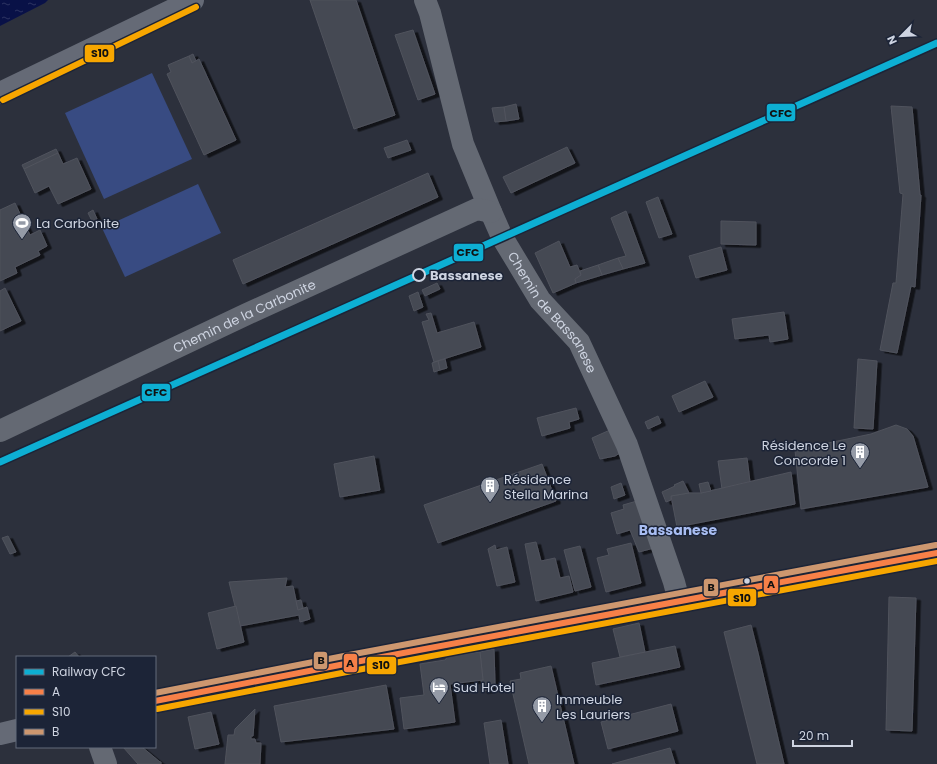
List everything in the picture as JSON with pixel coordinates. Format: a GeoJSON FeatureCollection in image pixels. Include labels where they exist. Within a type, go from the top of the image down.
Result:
{"type":"FeatureCollection","features":[{"type":"Feature","properties":{"kind":"main road"},"geometry":{"type":"LineString","coordinates":[[0,93],[193,0]]}},
{"type":"Feature","properties":{"kind":"main road"},"geometry":{"type":"LineString","coordinates":[[156,701],[417,650],[537,629],[937,553]]}},
{"type":"Feature","properties":{"kind":"main road"},"geometry":{"type":"LineString","coordinates":[[0,734],[16,730]]}},
{"type":"Feature","properties":{"kind":"street","name":"Chemin de Bassanese"},"geometry":{"type":"LineString","coordinates":[[425,0],[430,13],[463,144],[491,212],[502,237],[540,300],[579,342],[627,445],[674,582],[679,601]]}},
{"type":"Feature","properties":{"kind":"street","name":"Chemin de la Carbonite"},"geometry":{"type":"LineString","coordinates":[[0,431],[247,314],[477,209],[491,212]]}},
{"type":"Feature","properties":{"kind":"street"},"geometry":{"type":"LineString","coordinates":[[100,748],[106,764]]}},
{"type":"Feature","properties":{"kind":"shaded area"},"geometry":{"type":"Polygon","coordinates":[[[152,73],[192,159],[104,199],[65,113],[152,73]]]}},
{"type":"Feature","properties":{"kind":"shaded area"},"geometry":{"type":"Polygon","coordinates":[[[198,184],[221,233],[125,277],[102,228],[198,184]]]}},
{"type":"Feature","properties":{"kind":"water"},"geometry":{"type":"Polygon","coordinates":[[[0,0],[48,0],[45,3],[0,26],[0,0]]]}},
{"type":"Feature","properties":{"kind":"building"},"geometry":{"type":"Polygon","coordinates":[[[310,0],[356,0],[395,115],[354,129],[310,0]]]}},
{"type":"Feature","properties":{"kind":"building"},"geometry":{"type":"Polygon","coordinates":[[[413,30],[435,94],[418,100],[395,35],[413,30]]]}},
{"type":"Feature","properties":{"kind":"building"},"geometry":{"type":"Polygon","coordinates":[[[193,54],[196,61],[192,63],[189,56],[193,54]]]}},
{"type":"Feature","properties":{"kind":"building"},"geometry":{"type":"Polygon","coordinates":[[[189,56],[192,63],[199,59],[236,140],[204,155],[167,74],[171,72],[168,65],[189,56]]]}},
{"type":"Feature","properties":{"kind":"building"},"geometry":{"type":"Polygon","coordinates":[[[516,104],[519,119],[506,121],[504,107],[516,104]]]}},
{"type":"Feature","properties":{"kind":"building"},"geometry":{"type":"Polygon","coordinates":[[[891,106],[912,107],[921,195],[915,287],[911,286],[897,353],[880,350],[893,283],[896,283],[903,194],[900,193],[891,106]]]}},
{"type":"Feature","properties":{"kind":"building"},"geometry":{"type":"Polygon","coordinates":[[[504,107],[506,121],[495,122],[492,108],[504,107]]]}},
{"type":"Feature","properties":{"kind":"building"},"geometry":{"type":"Polygon","coordinates":[[[407,140],[411,150],[388,158],[384,148],[407,140]]]}},
{"type":"Feature","properties":{"kind":"building"},"geometry":{"type":"Polygon","coordinates":[[[567,147],[575,163],[511,193],[503,177],[567,147]]]}},
{"type":"Feature","properties":{"kind":"building"},"geometry":{"type":"Polygon","coordinates":[[[56,149],[58,153],[24,169],[22,165],[56,149]]]}},
{"type":"Feature","properties":{"kind":"building"},"geometry":{"type":"Polygon","coordinates":[[[58,153],[63,164],[77,158],[91,189],[58,204],[49,186],[35,193],[24,169],[58,153]]]}},
{"type":"Feature","properties":{"kind":"building"},"geometry":{"type":"Polygon","coordinates":[[[428,173],[438,197],[243,284],[233,260],[428,173]]]}},
{"type":"Feature","properties":{"kind":"building"},"geometry":{"type":"Polygon","coordinates":[[[658,197],[672,234],[659,238],[646,202],[658,197]]]}},
{"type":"Feature","properties":{"kind":"building","name":"La Carbonite"},"geometry":{"type":"Polygon","coordinates":[[[15,203],[30,235],[40,230],[47,246],[38,251],[40,255],[15,267],[17,273],[0,281],[0,210],[15,203]]]}},
{"type":"Feature","properties":{"kind":"building"},"geometry":{"type":"Polygon","coordinates":[[[93,210],[97,219],[92,221],[88,213],[93,210]]]}},
{"type":"Feature","properties":{"kind":"building"},"geometry":{"type":"Polygon","coordinates":[[[626,211],[645,263],[623,269],[618,258],[626,256],[611,218],[626,211]]]}},
{"type":"Feature","properties":{"kind":"building"},"geometry":{"type":"Polygon","coordinates":[[[721,221],[756,222],[756,245],[721,244],[721,221]]]}},
{"type":"Feature","properties":{"kind":"building"},"geometry":{"type":"Polygon","coordinates":[[[559,241],[570,267],[577,265],[581,275],[575,279],[576,283],[553,293],[535,253],[559,241]]]}},
{"type":"Feature","properties":{"kind":"building"},"geometry":{"type":"Polygon","coordinates":[[[721,247],[727,270],[696,278],[689,256],[721,247]]]}},
{"type":"Feature","properties":{"kind":"building"},"geometry":{"type":"Polygon","coordinates":[[[618,258],[623,269],[602,275],[598,265],[618,258]]]}},
{"type":"Feature","properties":{"kind":"building"},"geometry":{"type":"Polygon","coordinates":[[[598,265],[602,275],[576,283],[575,279],[581,275],[580,271],[598,265]]]}},
{"type":"Feature","properties":{"kind":"building"},"geometry":{"type":"Polygon","coordinates":[[[437,283],[440,289],[425,296],[422,290],[437,283]]]}},
{"type":"Feature","properties":{"kind":"building"},"geometry":{"type":"Polygon","coordinates":[[[5,288],[21,321],[0,331],[0,291],[5,288]]]}},
{"type":"Feature","properties":{"kind":"building"},"geometry":{"type":"Polygon","coordinates":[[[418,292],[423,307],[414,311],[409,296],[418,292]]]}},
{"type":"Feature","properties":{"kind":"building"},"geometry":{"type":"Polygon","coordinates":[[[784,312],[788,339],[770,342],[769,335],[735,339],[732,319],[784,312]]]}},
{"type":"Feature","properties":{"kind":"building"},"geometry":{"type":"Polygon","coordinates":[[[431,313],[437,333],[474,322],[481,347],[434,362],[422,322],[429,320],[426,314],[431,313]]]}},
{"type":"Feature","properties":{"kind":"building"},"geometry":{"type":"Polygon","coordinates":[[[445,359],[447,368],[440,370],[438,361],[445,359]]]}},
{"type":"Feature","properties":{"kind":"building"},"geometry":{"type":"Polygon","coordinates":[[[858,359],[877,361],[873,429],[854,428],[858,359]]]}},
{"type":"Feature","properties":{"kind":"building"},"geometry":{"type":"Polygon","coordinates":[[[438,361],[440,370],[434,372],[432,363],[438,361]]]}},
{"type":"Feature","properties":{"kind":"building"},"geometry":{"type":"Polygon","coordinates":[[[705,381],[713,397],[679,412],[672,396],[705,381]]]}},
{"type":"Feature","properties":{"kind":"building"},"geometry":{"type":"Polygon","coordinates":[[[576,408],[579,419],[569,422],[570,428],[542,436],[537,418],[576,408]]]}},
{"type":"Feature","properties":{"kind":"building"},"geometry":{"type":"Polygon","coordinates":[[[658,416],[661,423],[648,429],[645,422],[658,416]]]}},
{"type":"Feature","properties":{"kind":"building","name":"Résidence Le Concorde 1"},"geometry":{"type":"Polygon","coordinates":[[[896,425],[907,429],[913,436],[928,487],[801,509],[795,450],[871,434],[896,425]]]}},
{"type":"Feature","properties":{"kind":"building"},"geometry":{"type":"Polygon","coordinates":[[[610,430],[620,453],[615,456],[600,459],[592,438],[610,430]]]}},
{"type":"Feature","properties":{"kind":"building"},"geometry":{"type":"Polygon","coordinates":[[[374,456],[380,490],[340,497],[334,464],[374,456]]]}},
{"type":"Feature","properties":{"kind":"building"},"geometry":{"type":"Polygon","coordinates":[[[747,458],[750,482],[722,489],[718,461],[747,458]]]}},
{"type":"Feature","properties":{"kind":"building","name":"Résidence Stella Marina"},"geometry":{"type":"Polygon","coordinates":[[[542,464],[556,501],[438,543],[424,505],[542,464]]]}},
{"type":"Feature","properties":{"kind":"building"},"geometry":{"type":"Polygon","coordinates":[[[791,472],[795,504],[677,527],[671,496],[701,493],[791,472]]]}},
{"type":"Feature","properties":{"kind":"building"},"geometry":{"type":"Polygon","coordinates":[[[683,481],[689,493],[671,496],[671,500],[666,502],[662,492],[683,481]]]}},
{"type":"Feature","properties":{"kind":"building"},"geometry":{"type":"Polygon","coordinates":[[[708,482],[711,491],[701,493],[699,484],[708,482]]]}},
{"type":"Feature","properties":{"kind":"building"},"geometry":{"type":"Polygon","coordinates":[[[621,483],[625,495],[614,499],[611,487],[621,483]]]}},
{"type":"Feature","properties":{"kind":"building"},"geometry":{"type":"Polygon","coordinates":[[[637,501],[654,548],[639,552],[630,530],[617,534],[611,513],[624,509],[623,505],[637,501]]]}},
{"type":"Feature","properties":{"kind":"building"},"geometry":{"type":"Polygon","coordinates":[[[8,536],[16,552],[10,554],[2,538],[8,536]]]}},
{"type":"Feature","properties":{"kind":"building"},"geometry":{"type":"Polygon","coordinates":[[[536,542],[541,561],[555,558],[560,578],[569,576],[573,592],[536,601],[525,544],[536,542]]]}},
{"type":"Feature","properties":{"kind":"building"},"geometry":{"type":"Polygon","coordinates":[[[631,543],[641,583],[606,592],[597,558],[609,555],[607,549],[631,543]]]}},
{"type":"Feature","properties":{"kind":"building"},"geometry":{"type":"Polygon","coordinates":[[[495,545],[496,550],[507,547],[515,582],[497,586],[488,549],[495,545]]]}},
{"type":"Feature","properties":{"kind":"building"},"geometry":{"type":"Polygon","coordinates":[[[580,546],[591,587],[575,591],[564,550],[580,546]]]}},
{"type":"Feature","properties":{"kind":"building"},"geometry":{"type":"Polygon","coordinates":[[[287,578],[285,587],[293,586],[298,610],[307,607],[310,619],[300,622],[299,615],[240,626],[229,582],[287,578]]]}},
{"type":"Feature","properties":{"kind":"building"},"geometry":{"type":"Polygon","coordinates":[[[889,597],[916,598],[912,731],[886,730],[889,597]]]}},
{"type":"Feature","properties":{"kind":"building"},"geometry":{"type":"Polygon","coordinates":[[[301,600],[303,608],[298,610],[296,601],[301,600]]]}},
{"type":"Feature","properties":{"kind":"building"},"geometry":{"type":"Polygon","coordinates":[[[236,606],[244,642],[217,649],[208,613],[236,606]]]}},
{"type":"Feature","properties":{"kind":"building"},"geometry":{"type":"Polygon","coordinates":[[[639,623],[645,652],[620,657],[613,629],[639,623]]]}},
{"type":"Feature","properties":{"kind":"building"},"geometry":{"type":"Polygon","coordinates":[[[751,625],[784,764],[757,764],[724,632],[751,625]]]}},
{"type":"Feature","properties":{"kind":"building"},"geometry":{"type":"Polygon","coordinates":[[[675,646],[680,667],[596,685],[592,663],[675,646]]]}},
{"type":"Feature","properties":{"kind":"building"},"geometry":{"type":"Polygon","coordinates":[[[494,649],[495,684],[491,685],[491,690],[483,691],[480,652],[494,649]]]}},
{"type":"Feature","properties":{"kind":"building"},"geometry":{"type":"Polygon","coordinates":[[[75,652],[78,656],[69,656],[75,652]]]}},
{"type":"Feature","properties":{"kind":"building"},"geometry":{"type":"Polygon","coordinates":[[[480,652],[483,680],[450,684],[455,722],[404,729],[400,698],[424,695],[420,664],[445,660],[448,656],[480,652]]]}},
{"type":"Feature","properties":{"kind":"building","name":"Immeuble Les Lauriers"},"geometry":{"type":"Polygon","coordinates":[[[551,666],[574,764],[529,764],[510,681],[521,679],[520,673],[551,666]]]}},
{"type":"Feature","properties":{"kind":"building"},"geometry":{"type":"Polygon","coordinates":[[[386,685],[394,729],[281,742],[274,706],[386,685]]]}},
{"type":"Feature","properties":{"kind":"building"},"geometry":{"type":"Polygon","coordinates":[[[671,704],[678,731],[608,749],[601,722],[671,704]]]}},
{"type":"Feature","properties":{"kind":"building"},"geometry":{"type":"Polygon","coordinates":[[[255,709],[253,736],[251,736],[251,739],[255,739],[256,743],[261,743],[260,764],[225,764],[228,735],[234,735],[235,729],[255,709]]]}},
{"type":"Feature","properties":{"kind":"building"},"geometry":{"type":"Polygon","coordinates":[[[211,712],[219,744],[195,749],[188,717],[211,712]]]}},
{"type":"Feature","properties":{"kind":"building"},"geometry":{"type":"Polygon","coordinates":[[[501,720],[508,764],[490,764],[484,723],[501,720]]]}},
{"type":"Feature","properties":{"kind":"building"},"geometry":{"type":"Polygon","coordinates":[[[124,748],[143,748],[161,762],[161,764],[138,764],[124,748]]]}},
{"type":"Feature","properties":{"kind":"building"},"geometry":{"type":"Polygon","coordinates":[[[670,748],[675,764],[612,764],[670,748]]]}},
{"type":"Feature","properties":{"kind":"rail line","name":"CFC"},"geometry":{"type":"LineString","coordinates":[[0,462],[937,43]]}},
{"type":"Feature","properties":{"kind":"transit line","name":"S10"},"geometry":{"type":"LineString","coordinates":[[3,100],[196,7]]}},
{"type":"Feature","properties":{"kind":"transit line","name":"B"},"geometry":{"type":"LineString","coordinates":[[156,693],[349,655],[936,545]]}},
{"type":"Feature","properties":{"kind":"transit line","name":"A"},"geometry":{"type":"LineString","coordinates":[[156,701],[937,553]]}},
{"type":"Feature","properties":{"kind":"transit line","name":"S10"},"geometry":{"type":"LineString","coordinates":[[157,709],[937,561]]}},
{"type":"Feature","properties":{"kind":"place","name":"La Carbonite"},"geometry":{"type":"Point","coordinates":[22,240]}},
{"type":"Feature","properties":{"kind":"place","name":"Bassanese"},"geometry":{"type":"Point","coordinates":[419,275]}},
{"type":"Feature","properties":{"kind":"place","name":"Résidence Le Concorde 1"},"geometry":{"type":"Point","coordinates":[860,469]}},
{"type":"Feature","properties":{"kind":"place","name":"Résidence Stella Marina"},"geometry":{"type":"Point","coordinates":[490,503]}},
{"type":"Feature","properties":{"kind":"place","name":"Sud Hotel"},"geometry":{"type":"Point","coordinates":[439,704]}},
{"type":"Feature","properties":{"kind":"place","name":"Immeuble Les Lauriers"},"geometry":{"type":"Point","coordinates":[542,723]}},
{"type":"Feature","properties":{"kind":"district","name":"Bassanese"},"geometry":{"type":"Point","coordinates":[678,530]}}]}
